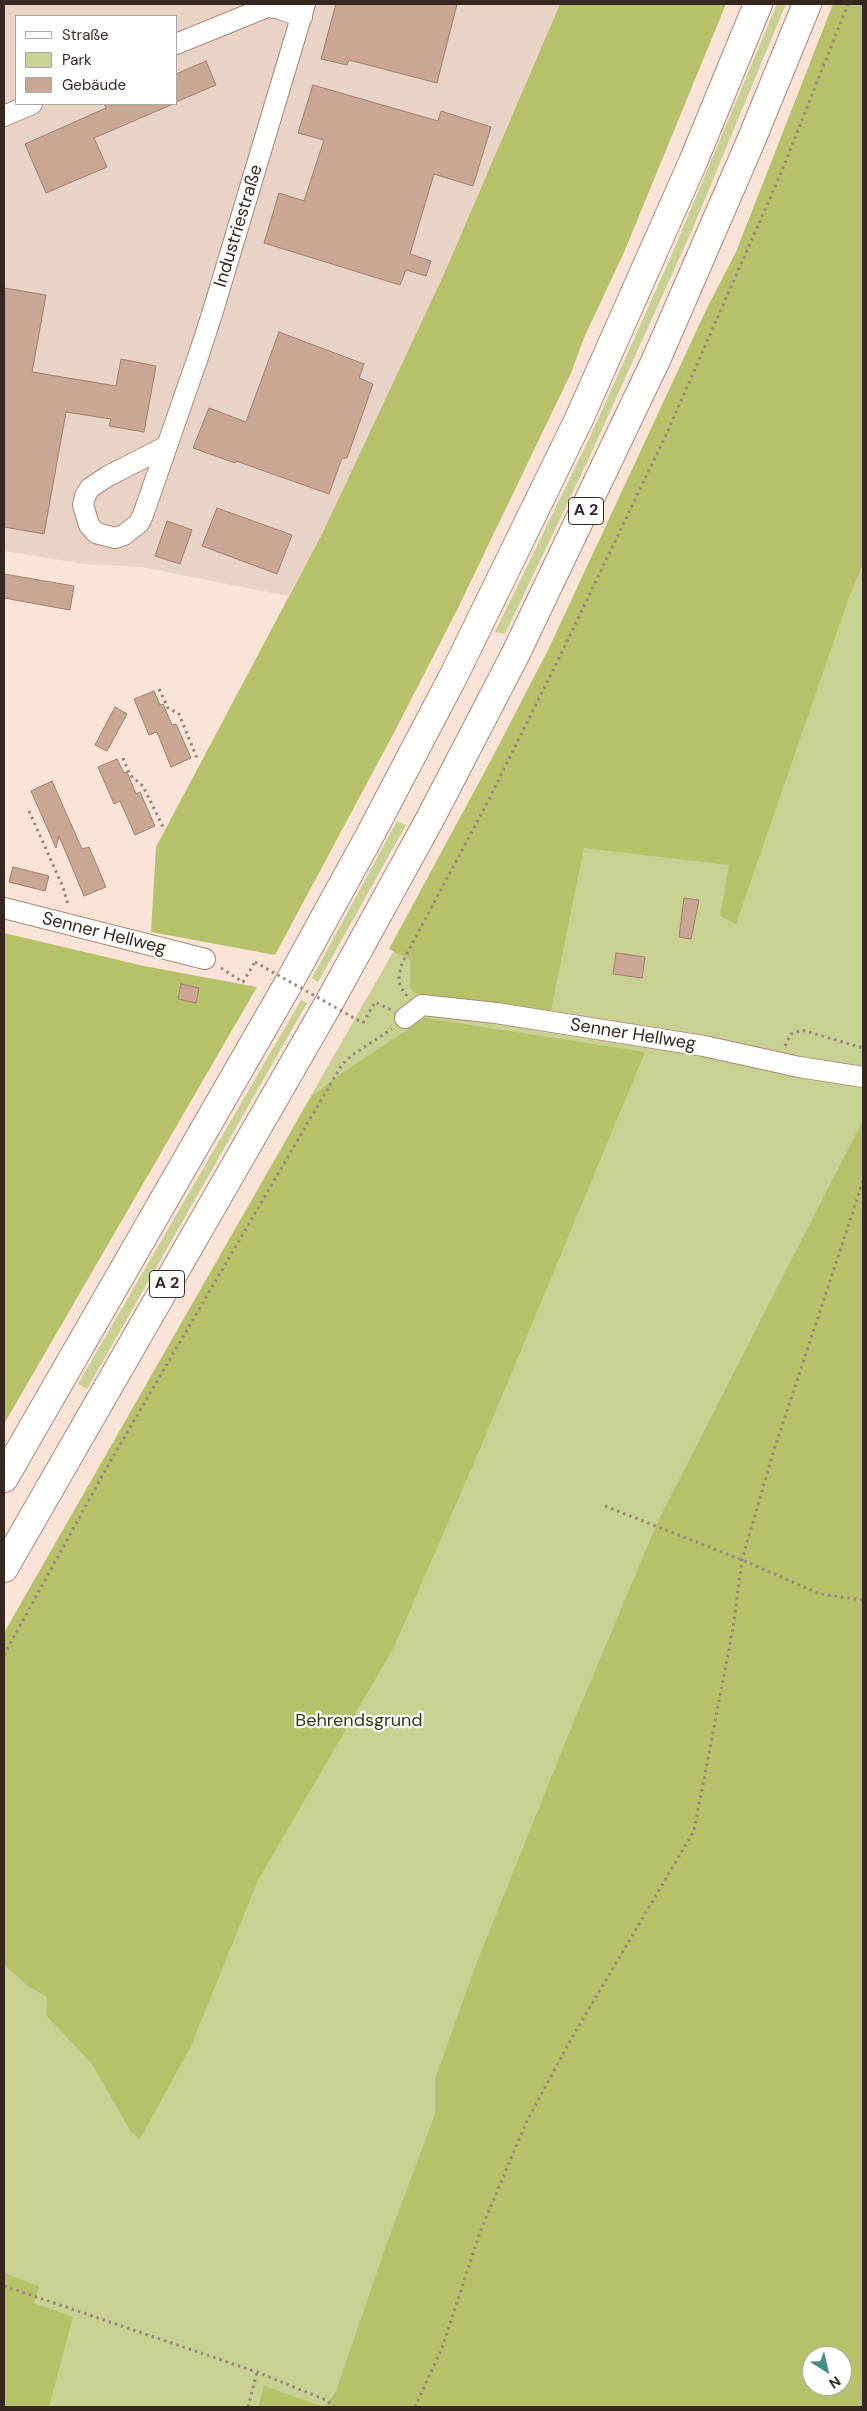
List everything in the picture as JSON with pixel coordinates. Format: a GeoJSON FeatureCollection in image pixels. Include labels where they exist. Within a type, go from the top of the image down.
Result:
{"type":"FeatureCollection","features":[{"type":"Feature","properties":{"kind":"highway","name":"A 2"},"geometry":{"type":"LineString","coordinates":[[4,1478],[291,978],[454,675],[539,503],[602,368],[689,171],[758,4]]}},
{"type":"Feature","properties":{"kind":"highway","name":"A 2"},"geometry":{"type":"LineString","coordinates":[[4,1568],[330,1001],[430,819],[502,680],[578,528],[656,360],[750,143],[807,4]]}},
{"type":"Feature","properties":{"kind":"street"},"geometry":{"type":"LineString","coordinates":[[178,43],[267,7],[303,10]]}},
{"type":"Feature","properties":{"kind":"street","name":"Industriestraße"},"geometry":{"type":"LineString","coordinates":[[168,446],[108,476],[90,488],[85,496],[83,505],[89,525],[96,533],[115,538],[124,535],[138,523],[143,515],[168,446],[218,294],[303,10]]}},
{"type":"Feature","properties":{"kind":"street"},"geometry":{"type":"LineString","coordinates":[[4,116],[30,105]]}},
{"type":"Feature","properties":{"kind":"street","name":"Senner Hellweg"},"geometry":{"type":"LineString","coordinates":[[4,908],[205,959]]}},
{"type":"Feature","properties":{"kind":"street"},"geometry":{"type":"LineString","coordinates":[[406,1018],[422,1005]]}},
{"type":"Feature","properties":{"kind":"street","name":"Senner Hellweg"},"geometry":{"type":"LineString","coordinates":[[422,1005],[496,1013],[704,1046],[781,1063],[863,1077]]}},
{"type":"Feature","properties":{"kind":"path"},"geometry":{"type":"LineString","coordinates":[[422,1005],[414,1002],[400,986],[399,976],[402,963],[520,736],[666,435],[781,173],[848,4]]}},
{"type":"Feature","properties":{"kind":"path"},"geometry":{"type":"LineString","coordinates":[[159,689],[168,708],[179,714],[198,761]]}},
{"type":"Feature","properties":{"kind":"path"},"geometry":{"type":"LineString","coordinates":[[123,758],[130,776],[143,786],[163,827]]}},
{"type":"Feature","properties":{"kind":"path"},"geometry":{"type":"LineString","coordinates":[[29,811],[63,887],[70,914],[70,925]]}},
{"type":"Feature","properties":{"kind":"path"},"geometry":{"type":"LineString","coordinates":[[228,972],[244,982],[255,962],[363,1024],[375,1002]]}},
{"type":"Feature","properties":{"kind":"path"},"geometry":{"type":"LineString","coordinates":[[4,1655],[107,1467],[341,1066],[352,1055],[406,1018]]}},
{"type":"Feature","properties":{"kind":"path"},"geometry":{"type":"LineString","coordinates":[[781,1063],[788,1038],[791,1034],[802,1030],[863,1048]]}},
{"type":"Feature","properties":{"kind":"path"},"geometry":{"type":"LineString","coordinates":[[415,2407],[442,2348],[480,2232],[526,2123],[570,2041],[694,1831],[733,1628],[742,1560],[773,1453],[863,1181]]}},
{"type":"Feature","properties":{"kind":"path"},"geometry":{"type":"LineString","coordinates":[[605,1506],[742,1560],[820,1594],[863,1600]]}},
{"type":"Feature","properties":{"kind":"path"},"geometry":{"type":"LineString","coordinates":[[4,2286],[257,2372],[326,2400],[335,2407]]}},
{"type":"Feature","properties":{"kind":"path"},"geometry":{"type":"LineString","coordinates":[[248,2407],[257,2372]]}},
{"type":"Feature","properties":{"kind":"shaded area"},"geometry":{"type":"Polygon","coordinates":[[[4,4],[560,4],[444,274],[322,534],[288,596],[142,567],[85,564],[4,551],[4,4]]]}},
{"type":"Feature","properties":{"kind":"green space"},"geometry":{"type":"Polygon","coordinates":[[[560,4],[726,4],[625,250],[584,338],[571,373],[458,608],[396,729],[275,955],[151,932],[156,847],[322,534],[444,274],[560,4]]]}},
{"type":"Feature","properties":{"kind":"green space"},"geometry":{"type":"Polygon","coordinates":[[[777,4],[786,4],[692,230],[589,458],[505,634],[495,632],[590,437],[669,261],[777,4]]]}},
{"type":"Feature","properties":{"kind":"green space"},"geometry":{"type":"Polygon","coordinates":[[[833,4],[863,4],[863,564],[849,597],[736,924],[720,916],[729,865],[584,848],[550,1015],[437,999],[415,993],[410,987],[410,960],[389,949],[549,648],[707,308],[736,252],[833,4]]]}},
{"type":"Feature","properties":{"kind":"green space","name":"Behrendsgrund"},"geometry":{"type":"Polygon","coordinates":[[[863,4],[863,1280],[417,2407],[4,2407],[4,1633],[500,765],[863,4]]]}},
{"type":"Feature","properties":{"kind":"green space"},"geometry":{"type":"Polygon","coordinates":[[[397,821],[406,825],[318,982],[312,978],[397,821]]]}},
{"type":"Feature","properties":{"kind":"green space"},"geometry":{"type":"Polygon","coordinates":[[[4,933],[144,966],[257,987],[4,1424],[4,933]]]}},
{"type":"Feature","properties":{"kind":"green space"},"geometry":{"type":"Polygon","coordinates":[[[301,1000],[307,1003],[87,1389],[78,1384],[301,1000]]]}},
{"type":"Feature","properties":{"kind":"green space"},"geometry":{"type":"Polygon","coordinates":[[[425,1018],[645,1052],[479,1451],[394,1647],[258,1880],[191,2046],[140,2139],[131,2132],[92,2064],[46,2015],[47,1997],[28,1986],[4,1965],[4,1633],[311,1097],[342,1073],[425,1018]]]}},
{"type":"Feature","properties":{"kind":"green space"},"geometry":{"type":"Polygon","coordinates":[[[863,1120],[863,2407],[325,2407],[336,2391],[387,2243],[435,2114],[435,2079],[477,1962],[576,1716],[659,1519],[863,1120]]]}},
{"type":"Feature","properties":{"kind":"green space"},"geometry":{"type":"Polygon","coordinates":[[[4,2273],[39,2286],[34,2303],[73,2317],[49,2407],[4,2407],[4,2273]]]}},
{"type":"Feature","properties":{"kind":"green space"},"geometry":{"type":"Polygon","coordinates":[[[264,2386],[324,2407],[258,2407],[264,2386]]]}},
{"type":"Feature","properties":{"kind":"building"},"geometry":{"type":"Polygon","coordinates":[[[336,4],[457,4],[437,83],[349,60],[347,65],[321,59],[336,4]]]}},
{"type":"Feature","properties":{"kind":"building"},"geometry":{"type":"Polygon","coordinates":[[[206,61],[216,85],[178,101],[178,73],[206,61]]]}},
{"type":"Feature","properties":{"kind":"building"},"geometry":{"type":"Polygon","coordinates":[[[313,85],[438,121],[441,111],[491,127],[473,186],[434,174],[410,254],[431,261],[426,276],[406,270],[400,285],[264,243],[279,193],[304,201],[324,140],[298,133],[313,85]]]}},
{"type":"Feature","properties":{"kind":"building"},"geometry":{"type":"Polygon","coordinates":[[[104,105],[171,105],[94,138],[107,167],[46,193],[25,144],[106,108],[104,105]]]}},
{"type":"Feature","properties":{"kind":"building"},"geometry":{"type":"Polygon","coordinates":[[[4,288],[46,295],[32,372],[116,386],[121,359],[156,366],[144,432],[109,426],[111,419],[66,412],[44,534],[4,527],[4,288]]]}},
{"type":"Feature","properties":{"kind":"building"},"geometry":{"type":"Polygon","coordinates":[[[279,332],[364,364],[359,378],[373,384],[347,458],[342,458],[329,494],[193,448],[209,408],[246,422],[279,332]]]}},
{"type":"Feature","properties":{"kind":"building"},"geometry":{"type":"Polygon","coordinates":[[[217,508],[292,535],[277,574],[202,546],[217,508]]]}},
{"type":"Feature","properties":{"kind":"building"},"geometry":{"type":"Polygon","coordinates":[[[167,521],[192,530],[180,564],[155,556],[167,521]]]}},
{"type":"Feature","properties":{"kind":"building"},"geometry":{"type":"Polygon","coordinates":[[[4,574],[74,586],[70,610],[4,598],[4,574]]]}},
{"type":"Feature","properties":{"kind":"building"},"geometry":{"type":"Polygon","coordinates":[[[154,691],[160,705],[163,704],[172,725],[176,724],[191,758],[171,767],[157,732],[149,735],[134,699],[154,691]]]}},
{"type":"Feature","properties":{"kind":"building"},"geometry":{"type":"Polygon","coordinates":[[[115,707],[127,714],[107,751],[95,745],[115,707]]]}},
{"type":"Feature","properties":{"kind":"building"},"geometry":{"type":"Polygon","coordinates":[[[117,759],[124,773],[127,772],[136,794],[140,792],[155,826],[135,835],[120,801],[114,804],[98,767],[117,759]]]}},
{"type":"Feature","properties":{"kind":"building"},"geometry":{"type":"Polygon","coordinates":[[[52,781],[82,849],[89,847],[106,887],[84,896],[59,836],[56,848],[31,791],[52,781]]]}},
{"type":"Feature","properties":{"kind":"building"},"geometry":{"type":"Polygon","coordinates":[[[13,867],[49,876],[45,891],[9,882],[13,867]]]}},
{"type":"Feature","properties":{"kind":"building"},"geometry":{"type":"Polygon","coordinates":[[[684,898],[699,900],[691,939],[679,937],[684,898]]]}},
{"type":"Feature","properties":{"kind":"building"},"geometry":{"type":"Polygon","coordinates":[[[616,953],[645,957],[642,978],[613,974],[616,953]]]}},
{"type":"Feature","properties":{"kind":"building"},"geometry":{"type":"Polygon","coordinates":[[[181,984],[199,988],[196,1003],[178,999],[181,984]]]}}]}
